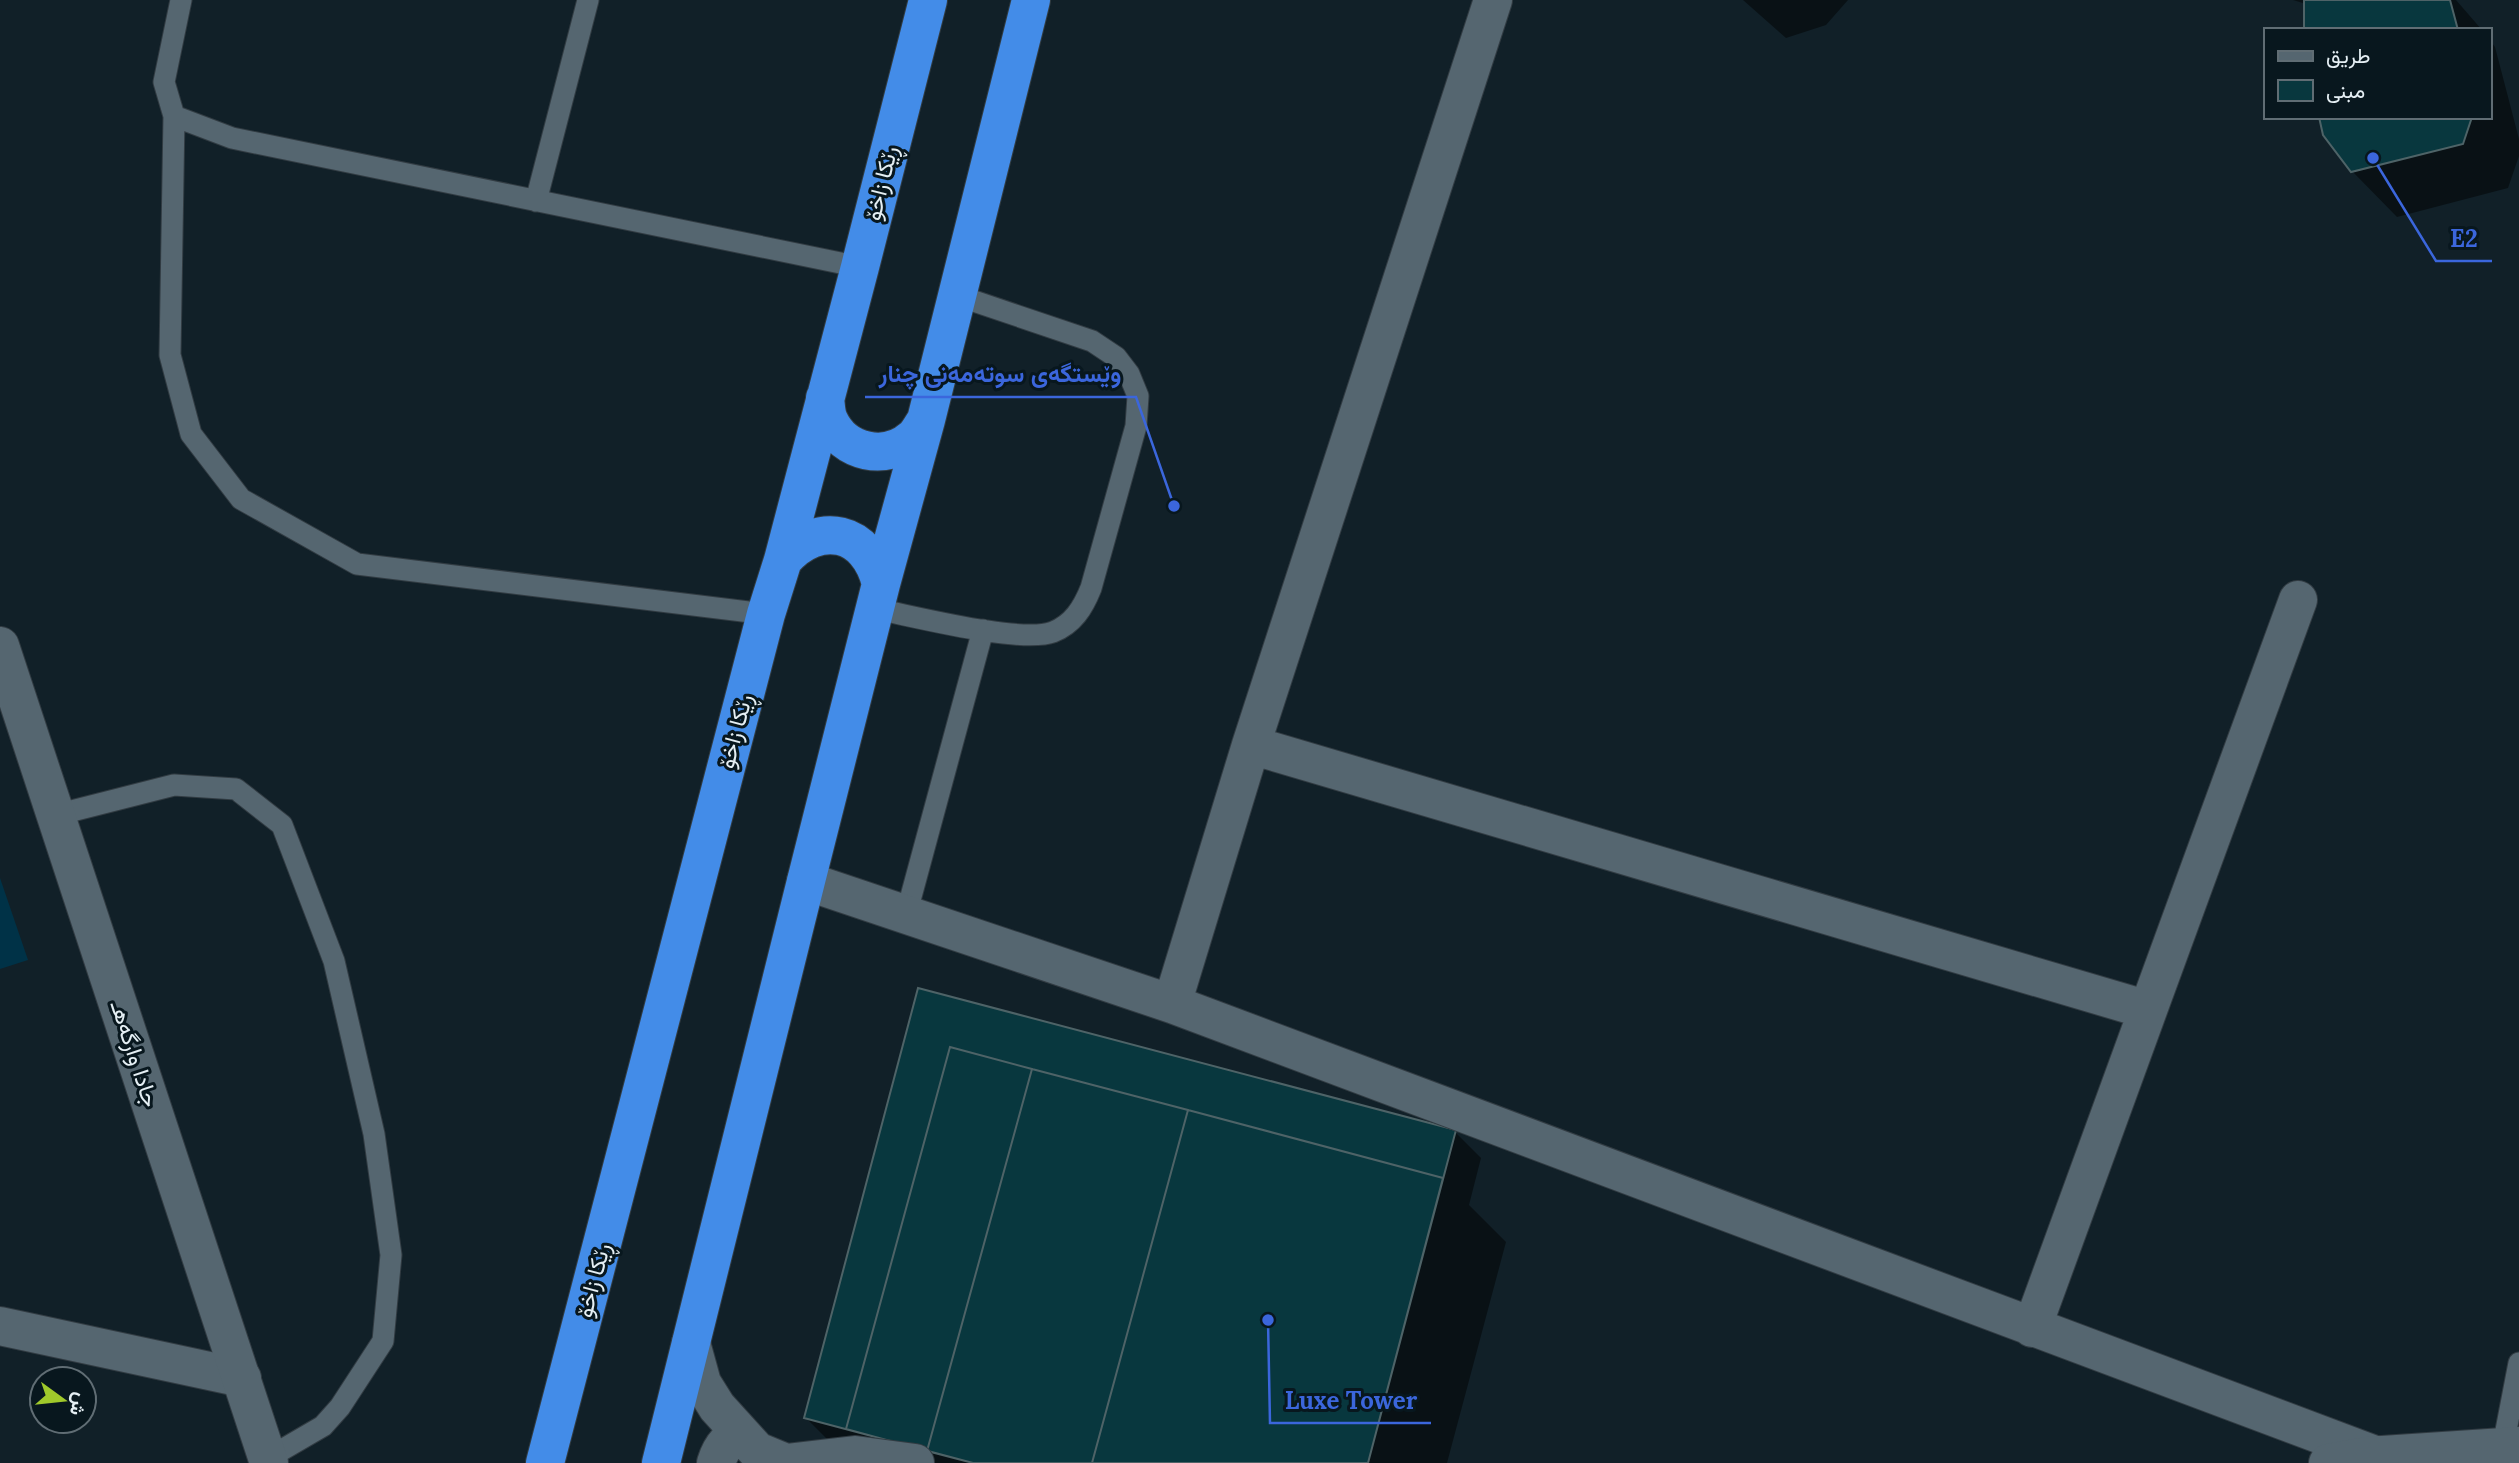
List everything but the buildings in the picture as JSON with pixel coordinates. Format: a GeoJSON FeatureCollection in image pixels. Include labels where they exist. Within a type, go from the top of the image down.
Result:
{"type":"FeatureCollection","features":[{"type":"Feature","properties":{"kind":"highway","name":"ڕێکا زاخۆ"},"geometry":{"type":"LineString","coordinates":[[545,1463],[928,0]]}},
{"type":"Feature","properties":{"kind":"highway"},"geometry":{"type":"LineString","coordinates":[[661,1463],[878,596],[926,420],[1031,0]]}},
{"type":"Feature","properties":{"kind":"highway"},"geometry":{"type":"LineString","coordinates":[[825,398],[828,419],[839,436],[856,449],[876,453],[897,449],[914,438],[926,420]]}},
{"type":"Feature","properties":{"kind":"highway"},"geometry":{"type":"LineString","coordinates":[[783,560],[795,546],[813,537],[831,535],[850,538],[866,550],[877,565],[878,596]]}},
{"type":"Feature","properties":{"kind":"street"},"geometry":{"type":"LineString","coordinates":[[1172,1004],[1251,746],[1493,0]]}},
{"type":"Feature","properties":{"kind":"street"},"geometry":{"type":"LineString","coordinates":[[2032,1328],[2298,600]]}},
{"type":"Feature","properties":{"kind":"street","name":"جادا وارگه‌هـ"},"geometry":{"type":"LineString","coordinates":[[0,646],[268,1461]]}},
{"type":"Feature","properties":{"kind":"street"},"geometry":{"type":"LineString","coordinates":[[1251,746],[2148,1010]]}},
{"type":"Feature","properties":{"kind":"street"},"geometry":{"type":"LineString","coordinates":[[806,881],[1172,1004],[2375,1455]]}},
{"type":"Feature","properties":{"kind":"street"},"geometry":{"type":"LineString","coordinates":[[0,1326],[242,1378]]}},
{"type":"Feature","properties":{"kind":"street"},"geometry":{"type":"LineString","coordinates":[[691,1343],[702,1383],[717,1407],[757,1451],[786,1463],[855,1455],[915,1463]]}},
{"type":"Feature","properties":{"kind":"street"},"geometry":{"type":"LineString","coordinates":[[716,1463],[726,1444],[741,1435]]}},
{"type":"Feature","properties":{"kind":"street"},"geometry":{"type":"LineString","coordinates":[[2328,1463],[2375,1455],[2511,1446]]}},
{"type":"Feature","properties":{"kind":"lane"},"geometry":{"type":"LineString","coordinates":[[181,0],[164,82],[174,116],[170,355],[191,434],[241,499],[357,564],[766,614]]}},
{"type":"Feature","properties":{"kind":"lane"},"geometry":{"type":"LineString","coordinates":[[536,201],[588,0]]}},
{"type":"Feature","properties":{"kind":"lane"},"geometry":{"type":"LineString","coordinates":[[174,116],[232,138],[860,267]]}},
{"type":"Feature","properties":{"kind":"lane"},"geometry":{"type":"LineString","coordinates":[[878,596],[983,630],[1023,635],[1051,633],[1069,623],[1083,607],[1091,588],[1136,426],[1138,396],[1129,374],[1116,357],[1092,341],[956,295]]}},
{"type":"Feature","properties":{"kind":"lane"},"geometry":{"type":"LineString","coordinates":[[906,915],[983,630]]}},
{"type":"Feature","properties":{"kind":"lane"},"geometry":{"type":"LineString","coordinates":[[56,815],[174,785],[236,789],[282,825],[334,961],[374,1134],[391,1255],[383,1341],[340,1407],[323,1426],[268,1461]]}},
{"type":"Feature","properties":{"kind":"lane"},"geometry":{"type":"LineString","coordinates":[[2511,1446],[2519,1363]]}},
{"type":"Feature","properties":{"kind":"shaded area"},"geometry":{"type":"Polygon","coordinates":[[[0,878],[28,960],[0,969],[0,878]]]}},
{"type":"Feature","properties":{"kind":"place","name":"E2"},"geometry":{"type":"Point","coordinates":[2373,158]}},
{"type":"Feature","properties":{"kind":"place","name":"وێستگەی سوتەمەنی چنار"},"geometry":{"type":"Point","coordinates":[1174,506]}},
{"type":"Feature","properties":{"kind":"place","name":"Luxe Tower"},"geometry":{"type":"Point","coordinates":[1268,1320]}}]}
